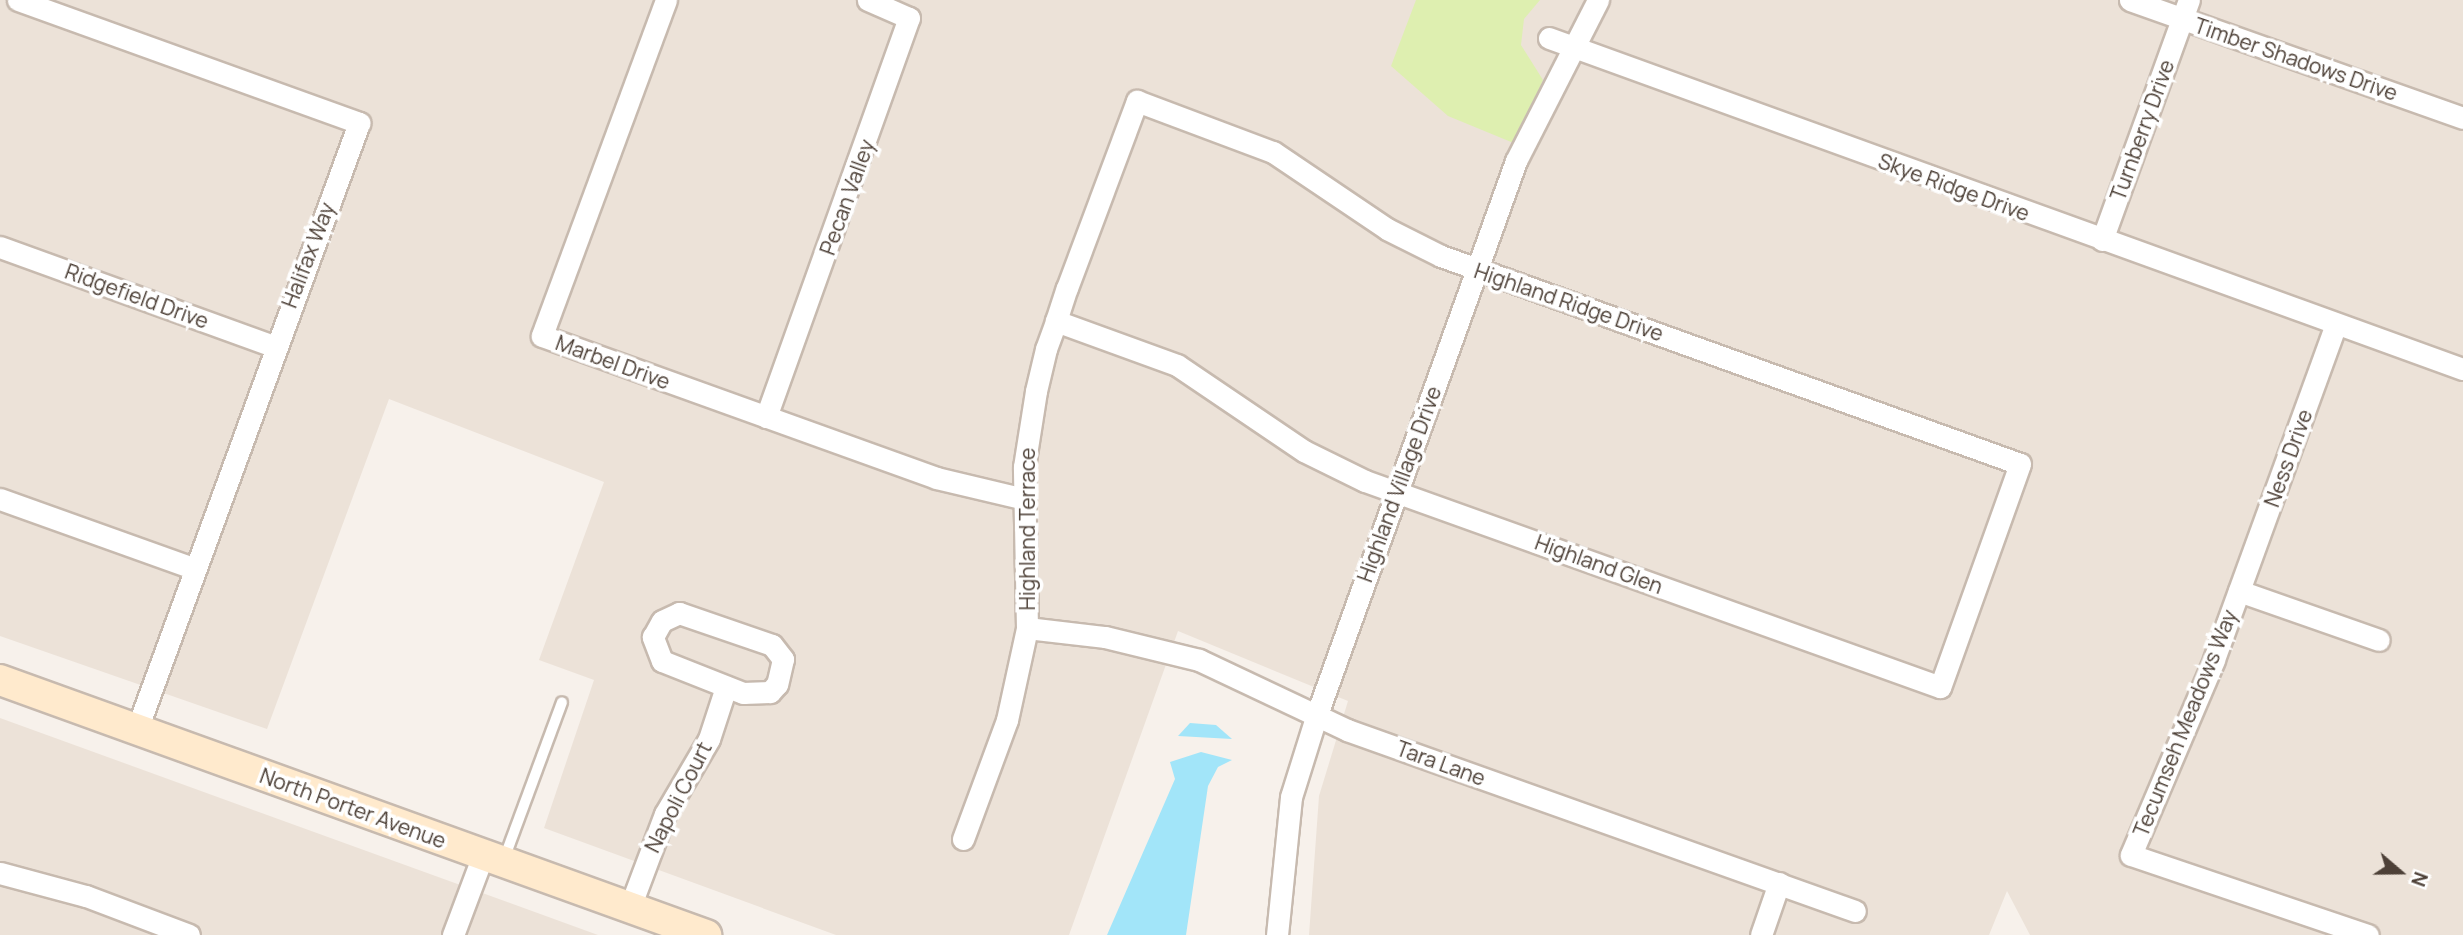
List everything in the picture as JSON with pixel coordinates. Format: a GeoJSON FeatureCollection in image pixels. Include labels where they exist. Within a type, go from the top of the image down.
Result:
{"type":"FeatureCollection","features":[{"type":"Feature","properties":{"kind":"main road","name":"North Porter Avenue"},"geometry":{"type":"LineString","coordinates":[[0,680],[706,935]]}},
{"type":"Feature","properties":{"kind":"street","name":"Halifax Way"},"geometry":{"type":"LineString","coordinates":[[18,0],[359,122],[273,346],[137,729]]}},
{"type":"Feature","properties":{"kind":"street","name":"Marbel Drive"},"geometry":{"type":"LineString","coordinates":[[666,0],[542,336],[970,489],[1025,499]]}},
{"type":"Feature","properties":{"kind":"street","name":"Pecan Valley"},"geometry":{"type":"LineString","coordinates":[[766,417],[909,18],[868,0]]}},
{"type":"Feature","properties":{"kind":"street","name":"Highland Village Drive"},"geometry":{"type":"LineString","coordinates":[[1278,935],[1292,797],[1316,717],[1526,137],[1598,0]]}},
{"type":"Feature","properties":{"kind":"street","name":"Timber Shadows Drive"},"geometry":{"type":"LineString","coordinates":[[2130,0],[2185,9],[2463,118]]}},
{"type":"Feature","properties":{"kind":"street","name":"Turnberry Drive"},"geometry":{"type":"LineString","coordinates":[[2102,240],[2185,9]]}},
{"type":"Feature","properties":{"kind":"street"},"geometry":{"type":"LineString","coordinates":[[1549,38],[1574,48]]}},
{"type":"Feature","properties":{"kind":"street","name":"Skye Ridge Drive"},"geometry":{"type":"LineString","coordinates":[[1574,48],[2463,369]]}},
{"type":"Feature","properties":{"kind":"street","name":"Highland Ridge Drive"},"geometry":{"type":"LineString","coordinates":[[1137,102],[1273,152],[1387,229],[1477,269],[2020,464]]}},
{"type":"Feature","properties":{"kind":"street","name":"Highland Terrace"},"geometry":{"type":"LineString","coordinates":[[963,839],[1007,720],[1027,628],[1025,499],[1028,426],[1056,321],[1137,102]]}},
{"type":"Feature","properties":{"kind":"street","name":"Ridgefield Drive"},"geometry":{"type":"LineString","coordinates":[[0,247],[273,346]]}},
{"type":"Feature","properties":{"kind":"street","name":"Highland Glen"},"geometry":{"type":"LineString","coordinates":[[1056,321],[1177,365],[1304,451],[1396,492],[1940,687],[2020,464]]}},
{"type":"Feature","properties":{"kind":"street","name":"Ness Drive"},"geometry":{"type":"LineString","coordinates":[[2239,591],[2336,324]]}},
{"type":"Feature","properties":{"kind":"street"},"geometry":{"type":"LineString","coordinates":[[0,499],[193,568]]}},
{"type":"Feature","properties":{"kind":"street"},"geometry":{"type":"LineString","coordinates":[[2239,591],[2379,640]]}},
{"type":"Feature","properties":{"kind":"street","name":"Tecumseh Meadows Way"},"geometry":{"type":"LineString","coordinates":[[2239,591],[2130,855],[2368,935]]}},
{"type":"Feature","properties":{"kind":"street"},"geometry":{"type":"LineString","coordinates":[[691,614],[780,652],[784,668],[770,692],[726,687],[655,656],[653,637],[662,621],[691,614]]}},
{"type":"Feature","properties":{"kind":"street","name":"Tara Lane"},"geometry":{"type":"LineString","coordinates":[[1027,628],[1105,637],[1199,660],[1316,717],[1855,911]]}},
{"type":"Feature","properties":{"kind":"street","name":"Napoli Court"},"geometry":{"type":"LineString","coordinates":[[630,907],[665,814],[709,739],[726,687]]}},
{"type":"Feature","properties":{"kind":"street"},"geometry":{"type":"LineString","coordinates":[[453,935],[493,858]]}},
{"type":"Feature","properties":{"kind":"street"},"geometry":{"type":"LineString","coordinates":[[0,873],[86,896],[189,935]]}},
{"type":"Feature","properties":{"kind":"street"},"geometry":{"type":"LineString","coordinates":[[1760,935],[1779,883]]}},
{"type":"Feature","properties":{"kind":"lane"},"geometry":{"type":"LineString","coordinates":[[493,858],[562,702]]}},
{"type":"Feature","properties":{"kind":"shaded area"},"geometry":{"type":"Polygon","coordinates":[[[0,0],[2463,0],[2463,935],[2030,935],[2007,891],[1989,935],[1309,935],[1319,796],[1348,701],[1178,631],[1069,935],[836,935],[544,828],[594,680],[539,660],[604,482],[389,399],[267,729],[0,636],[0,0]]]}},
{"type":"Feature","properties":{"kind":"shaded area"},"geometry":{"type":"Polygon","coordinates":[[[0,718],[598,935],[0,935],[0,718]]]}},
{"type":"Feature","properties":{"kind":"green space"},"geometry":{"type":"Polygon","coordinates":[[[1416,0],[1540,0],[1524,19],[1521,45],[1543,80],[1516,144],[1448,116],[1391,66],[1416,0]]]}},
{"type":"Feature","properties":{"kind":"water"},"geometry":{"type":"Polygon","coordinates":[[[1190,723],[1216,725],[1232,739],[1178,736],[1190,723]]]}},
{"type":"Feature","properties":{"kind":"water"},"geometry":{"type":"Polygon","coordinates":[[[1201,752],[1232,760],[1218,767],[1208,786],[1186,935],[1107,935],[1175,779],[1170,762],[1201,752]]]}}]}
